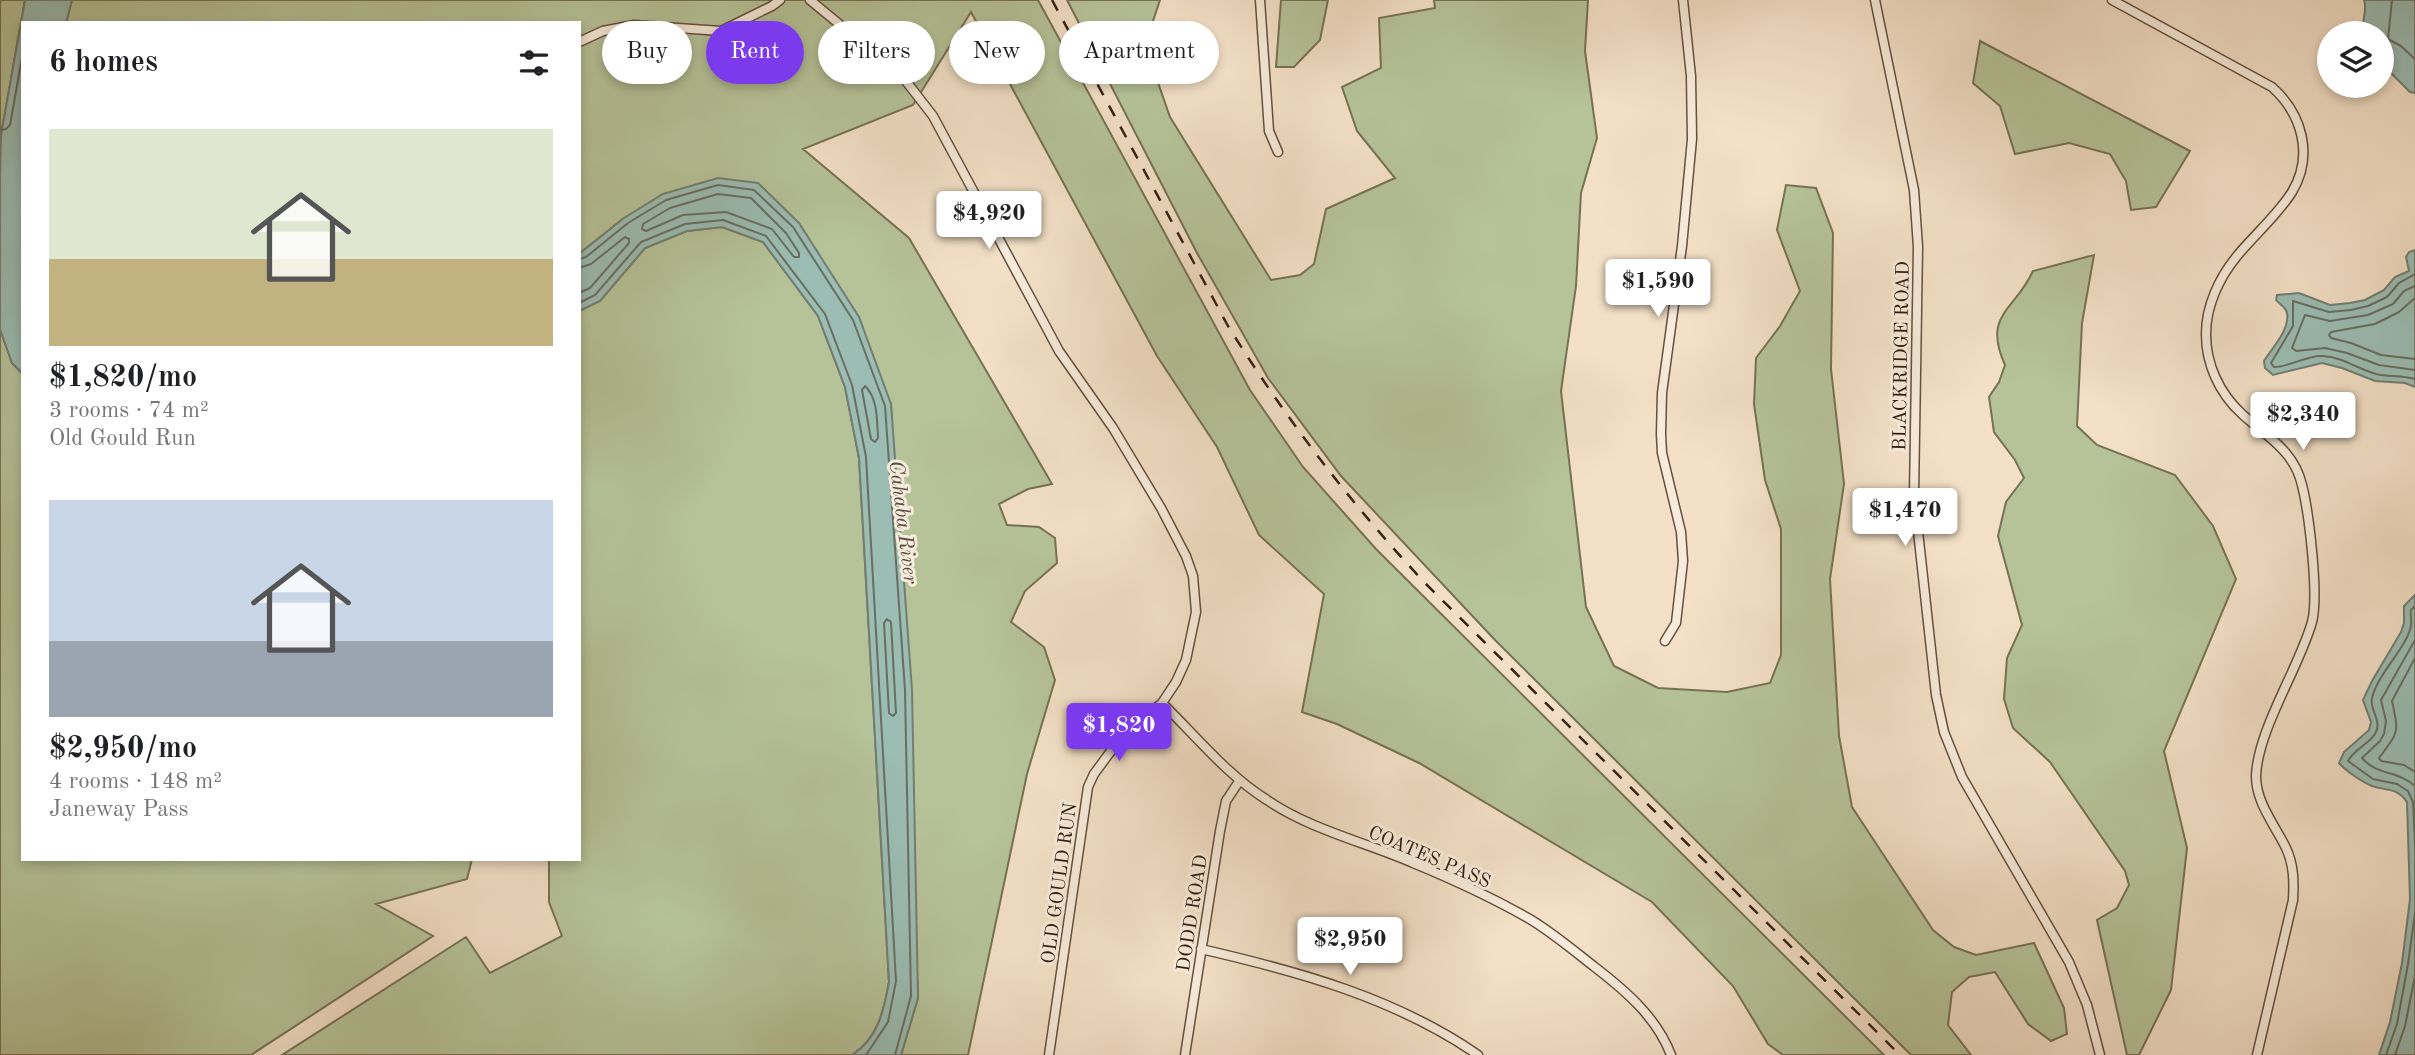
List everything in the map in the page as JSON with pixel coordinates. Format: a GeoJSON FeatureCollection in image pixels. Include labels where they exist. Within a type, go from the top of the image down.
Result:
{"type":"FeatureCollection","features":[{"type":"Feature","properties":{"kind":"street"},"geometry":{"type":"LineString","coordinates":[[581,41],[603,31],[634,25],[720,30],[780,0]]}},
{"type":"Feature","properties":{"kind":"street","name":"OLD GOULD RUN"},"geometry":{"type":"LineString","coordinates":[[810,0],[902,76],[933,116],[1059,351],[1113,428],[1161,508],[1189,566],[1195,591],[1196,612],[1186,660],[1176,682],[1162,703],[1128,732],[1111,751],[1088,787],[1049,1055]]}},
{"type":"Feature","properties":{"kind":"street"},"geometry":{"type":"LineString","coordinates":[[1260,0],[1269,131],[1278,152]]}},
{"type":"Feature","properties":{"kind":"street"},"geometry":{"type":"LineString","coordinates":[[1665,642],[1676,623],[1683,561],[1681,532],[1666,472],[1661,433],[1662,393],[1682,246],[1692,138],[1691,75],[1683,0]]}},
{"type":"Feature","properties":{"kind":"street","name":"BLACKRIDGE ROAD"},"geometry":{"type":"LineString","coordinates":[[1875,0],[1914,190],[1918,247],[1914,495],[1940,714],[1962,777],[2069,962],[2087,1005],[2100,1055]]}},
{"type":"Feature","properties":{"kind":"street"},"geometry":{"type":"LineString","coordinates":[[2112,0],[2272,87],[2291,109],[2302,136],[2302,163],[2292,191],[2224,274],[2206,319],[2208,355],[2221,389],[2242,414],[2280,444],[2297,469],[2305,500],[2315,590],[2311,625],[2258,759],[2257,784],[2260,799],[2286,848],[2294,880],[2290,910],[2256,1055]]}},
{"type":"Feature","properties":{"kind":"street","name":"COATES PASS"},"geometry":{"type":"LineString","coordinates":[[1162,703],[1240,780],[1268,801],[1306,821],[1443,876],[1528,919],[1594,967],[1640,1005],[1666,1040],[1671,1055]]}},
{"type":"Feature","properties":{"kind":"street","name":"DODD ROAD"},"geometry":{"type":"LineString","coordinates":[[1185,1055],[1226,801],[1240,780]]}},
{"type":"Feature","properties":{"kind":"street"},"geometry":{"type":"LineString","coordinates":[[1201,949],[1300,974],[1361,996],[1432,1026],[1478,1055]]}},
{"type":"Feature","properties":{"kind":"green space"},"geometry":{"type":"Polygon","coordinates":[[[0,0],[25,0],[1,135],[0,179],[0,0]]]}},
{"type":"Feature","properties":{"kind":"green space"},"geometry":{"type":"Polygon","coordinates":[[[72,0],[1038,0],[1059,39],[1059,84],[1084,84],[1250,390],[1303,467],[1376,549],[1884,1055],[1783,1055],[1768,1044],[1733,986],[1652,902],[1419,763],[1337,724],[1302,712],[1324,594],[1259,535],[1217,447],[1157,356],[1010,84],[1045,84],[1045,21],[976,21],[971,12],[965,21],[949,21],[949,47],[935,70],[935,21],[818,21],[818,84],[926,84],[913,105],[803,149],[909,238],[1052,484],[1028,489],[999,504],[1007,525],[1039,527],[1055,538],[1057,563],[1025,591],[1011,622],[1044,647],[1055,680],[1027,774],[968,1055],[901,1055],[918,998],[891,404],[799,223],[624,218],[581,252],[581,21],[67,21],[72,0]]]}},
{"type":"Feature","properties":{"kind":"green space"},"geometry":{"type":"Polygon","coordinates":[[[1067,0],[1160,0],[1153,21],[1078,21],[1067,0]]]}},
{"type":"Feature","properties":{"kind":"green space"},"geometry":{"type":"Polygon","coordinates":[[[1281,0],[1328,0],[1320,40],[1294,67],[1276,67],[1281,0]]]}},
{"type":"Feature","properties":{"kind":"green space"},"geometry":{"type":"Polygon","coordinates":[[[1434,0],[1588,0],[1585,51],[1597,138],[1581,193],[1576,286],[1561,391],[1586,607],[1614,666],[1658,688],[1727,692],[1770,683],[1781,655],[1781,529],[1765,480],[1754,404],[1756,358],[1780,326],[1800,291],[1777,230],[1786,185],[1816,188],[1833,233],[1831,369],[1844,484],[1830,579],[1839,736],[1852,807],[1933,930],[1954,947],[1976,955],[2034,943],[2064,1008],[2067,1034],[2051,1041],[2028,1024],[1995,972],[1969,977],[1952,992],[1948,1025],[1971,1055],[1911,1055],[1495,640],[1341,476],[1268,378],[1197,253],[1110,84],[1159,84],[1170,117],[1271,280],[1300,275],[1314,264],[1326,209],[1395,178],[1357,131],[1342,87],[1381,68],[1379,18],[1435,8],[1434,0]]]}},
{"type":"Feature","properties":{"kind":"green space"},"geometry":{"type":"Polygon","coordinates":[[[1980,41],[2190,151],[2156,207],[2131,210],[2126,181],[2110,154],[2069,143],[2015,154],[2000,106],[1973,83],[1980,41]]]}},
{"type":"Feature","properties":{"kind":"green space"},"geometry":{"type":"Polygon","coordinates":[[[722,227],[763,242],[818,316],[845,387],[859,458],[889,982],[882,1013],[874,1032],[852,1055],[282,1055],[466,937],[490,973],[562,936],[549,902],[549,861],[581,861],[581,310],[600,301],[645,248],[687,231],[722,227]]]}},
{"type":"Feature","properties":{"kind":"green space"},"geometry":{"type":"Polygon","coordinates":[[[2094,255],[2082,323],[2077,426],[2097,445],[2175,475],[2213,526],[2236,579],[2164,751],[2187,848],[2171,990],[2139,1055],[2127,1055],[2097,920],[2117,908],[2129,885],[2125,871],[2050,762],[2013,728],[2004,699],[2007,658],[2022,625],[1998,536],[2006,502],[2024,478],[2015,460],[1994,432],[1989,397],[1999,382],[2005,365],[1997,334],[1999,323],[2033,271],[2094,255]]]}},
{"type":"Feature","properties":{"kind":"green space"},"geometry":{"type":"Polygon","coordinates":[[[0,329],[12,363],[21,372],[21,861],[472,861],[467,879],[376,904],[433,936],[251,1055],[0,1055],[0,329]]]}},
{"type":"Feature","properties":{"kind":"water"},"geometry":{"type":"Polygon","coordinates":[[[25,0],[72,0],[67,21],[21,21],[25,0]]]}},
{"type":"Feature","properties":{"kind":"water"},"geometry":{"type":"Polygon","coordinates":[[[2364,0],[2415,0],[2415,93],[2410,92],[2394,76],[2394,21],[2363,21],[2364,0]]]}},
{"type":"Feature","properties":{"kind":"water"},"geometry":{"type":"Polygon","coordinates":[[[21,22],[21,372],[12,363],[0,329],[1,135],[21,22]]]}},
{"type":"Feature","properties":{"kind":"water"},"geometry":{"type":"Polygon","coordinates":[[[718,178],[758,183],[799,223],[859,317],[891,404],[912,690],[918,998],[901,1055],[852,1055],[874,1032],[882,1013],[889,982],[859,458],[845,387],[818,316],[763,242],[722,227],[687,231],[645,248],[600,301],[581,310],[581,252],[624,218],[663,194],[718,178]]]}},
{"type":"Feature","properties":{"kind":"water"},"geometry":{"type":"Polygon","coordinates":[[[2415,250],[2415,387],[2405,383],[2375,381],[2322,363],[2273,375],[2265,368],[2264,361],[2286,326],[2287,313],[2276,300],[2277,295],[2299,293],[2330,305],[2365,300],[2384,290],[2395,277],[2409,271],[2406,257],[2409,252],[2415,250]]]}},
{"type":"Feature","properties":{"kind":"water"},"geometry":{"type":"Polygon","coordinates":[[[2415,595],[2415,1055],[2379,1055],[2390,1022],[2402,963],[2410,899],[2407,802],[2395,792],[2364,782],[2339,763],[2344,752],[2369,730],[2371,722],[2363,700],[2401,632],[2404,606],[2415,595]]]}},
{"type":"Feature","properties":{"kind":"railway"},"geometry":{"type":"LineString","coordinates":[[1052,0],[1228,326],[1296,427],[1346,492],[1426,584],[1900,1055]]}},
{"type":"Feature","properties":{"kind":"water label","name":"Cahaba River"},"geometry":{"type":"Point","coordinates":[904,522]}}]}
